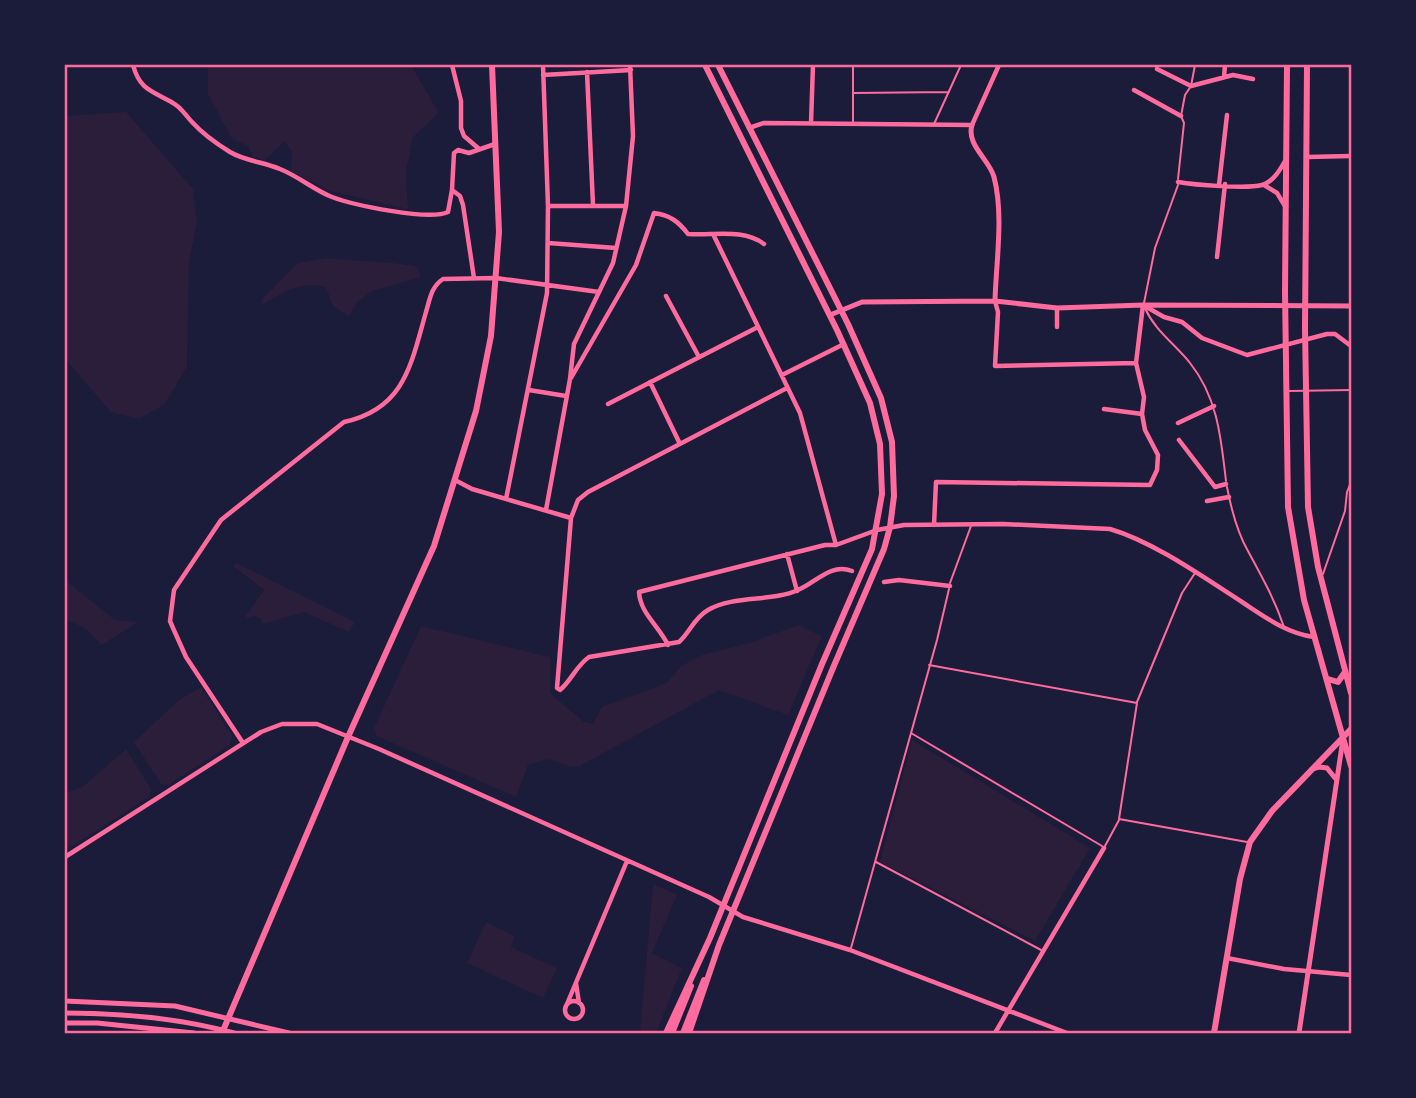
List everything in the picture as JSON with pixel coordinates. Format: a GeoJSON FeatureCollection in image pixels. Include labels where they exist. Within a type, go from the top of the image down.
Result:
{"type":"FeatureCollection","features":[{"type":"Feature","properties":{"kind":"main road"},"geometry":{"type":"LineString","coordinates":[[222,1033],[348,737],[434,547],[476,411],[486,372],[499,232],[492,65]]}},
{"type":"Feature","properties":{"kind":"main road"},"geometry":{"type":"LineString","coordinates":[[672,1033],[865,567],[877,530],[882,480],[880,444],[870,403],[830,315],[705,65]]}},
{"type":"Feature","properties":{"kind":"main road"},"geometry":{"type":"LineString","coordinates":[[683,1033],[875,572],[890,527],[894,472],[887,418],[877,388],[841,310],[718,65]]}},
{"type":"Feature","properties":{"kind":"main road"},"geometry":{"type":"LineString","coordinates":[[1287,65],[1285,330],[1288,507],[1302,590],[1351,766]]}},
{"type":"Feature","properties":{"kind":"main road"},"geometry":{"type":"LineString","coordinates":[[1307,65],[1305,329],[1308,506],[1321,581],[1348,672],[1351,693]]}},
{"type":"Feature","properties":{"kind":"main road"},"geometry":{"type":"LineString","coordinates":[[1326,677],[1331,682],[1338,682],[1348,672]]}},
{"type":"Feature","properties":{"kind":"main road"},"geometry":{"type":"LineString","coordinates":[[1214,1033],[1240,879],[1250,842],[1272,811],[1351,729]]}},
{"type":"Feature","properties":{"kind":"main road"},"geometry":{"type":"LineString","coordinates":[[666,1033],[709,941]]}},
{"type":"Feature","properties":{"kind":"main road"},"geometry":{"type":"LineString","coordinates":[[689,1033],[719,945]]}},
{"type":"Feature","properties":{"kind":"street"},"geometry":{"type":"LineString","coordinates":[[133,65],[141,84],[175,104],[192,123],[231,153],[281,169],[332,197],[374,207],[430,216],[448,212],[454,153],[458,150],[469,153],[495,144]]}},
{"type":"Feature","properties":{"kind":"street"},"geometry":{"type":"LineString","coordinates":[[452,65],[461,101],[461,128],[464,136],[478,148]]}},
{"type":"Feature","properties":{"kind":"street"},"geometry":{"type":"LineString","coordinates":[[506,499],[529,390],[547,284],[548,206],[543,65]]}},
{"type":"Feature","properties":{"kind":"street"},"geometry":{"type":"LineString","coordinates":[[811,123],[813,65]]}},
{"type":"Feature","properties":{"kind":"street"},"geometry":{"type":"LineString","coordinates":[[999,65],[972,125],[971,137],[975,147],[992,169],[999,206],[995,366],[1136,363]]}},
{"type":"Feature","properties":{"kind":"street"},"geometry":{"type":"LineString","coordinates":[[1224,78],[1225,65]]}},
{"type":"Feature","properties":{"kind":"street"},"geometry":{"type":"LineString","coordinates":[[543,75],[630,67],[633,136],[626,206],[613,262],[574,344],[546,510]]}},
{"type":"Feature","properties":{"kind":"street"},"geometry":{"type":"LineString","coordinates":[[1157,69],[1191,86],[1233,75],[1253,79]]}},
{"type":"Feature","properties":{"kind":"street"},"geometry":{"type":"LineString","coordinates":[[587,72],[593,205]]}},
{"type":"Feature","properties":{"kind":"street"},"geometry":{"type":"LineString","coordinates":[[1134,90],[1181,116]]}},
{"type":"Feature","properties":{"kind":"street"},"geometry":{"type":"LineString","coordinates":[[1217,257],[1227,115]]}},
{"type":"Feature","properties":{"kind":"street"},"geometry":{"type":"LineString","coordinates":[[749,128],[764,123],[972,125]]}},
{"type":"Feature","properties":{"kind":"street"},"geometry":{"type":"LineString","coordinates":[[1306,157],[1351,156]]}},
{"type":"Feature","properties":{"kind":"street"},"geometry":{"type":"LineString","coordinates":[[1264,185],[1279,172],[1286,160]]}},
{"type":"Feature","properties":{"kind":"street"},"geometry":{"type":"LineString","coordinates":[[1178,182],[1198,185],[1264,185],[1276,193],[1286,208]]}},
{"type":"Feature","properties":{"kind":"street"},"geometry":{"type":"LineString","coordinates":[[452,190],[460,196],[463,205],[474,278]]}},
{"type":"Feature","properties":{"kind":"street"},"geometry":{"type":"LineString","coordinates":[[548,206],[626,206]]}},
{"type":"Feature","properties":{"kind":"street"},"geometry":{"type":"LineString","coordinates":[[570,379],[636,265],[654,213],[666,214],[688,234],[737,234],[754,237],[764,244]]}},
{"type":"Feature","properties":{"kind":"street"},"geometry":{"type":"LineString","coordinates":[[713,236],[782,375],[807,434],[836,545]]}},
{"type":"Feature","properties":{"kind":"street"},"geometry":{"type":"LineString","coordinates":[[548,243],[616,248]]}},
{"type":"Feature","properties":{"kind":"street"},"geometry":{"type":"LineString","coordinates":[[243,743],[186,657],[170,621],[174,590],[221,520],[344,422],[369,415],[395,395],[408,374],[434,286],[443,279],[496,278],[598,292]]}},
{"type":"Feature","properties":{"kind":"street"},"geometry":{"type":"LineString","coordinates":[[666,296],[699,357]]}},
{"type":"Feature","properties":{"kind":"street"},"geometry":{"type":"LineString","coordinates":[[830,315],[862,302],[995,301],[1057,308],[1143,305],[1351,306]]}},
{"type":"Feature","properties":{"kind":"street"},"geometry":{"type":"LineString","coordinates":[[1143,305],[1164,317],[1182,322],[1202,338],[1247,355],[1271,351],[1327,334],[1335,334],[1351,346]]}},
{"type":"Feature","properties":{"kind":"street"},"geometry":{"type":"LineString","coordinates":[[934,525],[936,482],[1150,485],[1157,470],[1158,455],[1145,429],[1142,414],[1144,397],[1136,363],[1143,305]]}},
{"type":"Feature","properties":{"kind":"street"},"geometry":{"type":"LineString","coordinates":[[1057,308],[1058,327]]}},
{"type":"Feature","properties":{"kind":"street"},"geometry":{"type":"LineString","coordinates":[[608,404],[757,328]]}},
{"type":"Feature","properties":{"kind":"street"},"geometry":{"type":"LineString","coordinates":[[782,375],[844,344]]}},
{"type":"Feature","properties":{"kind":"street"},"geometry":{"type":"LineString","coordinates":[[650,382],[680,444]]}},
{"type":"Feature","properties":{"kind":"street"},"geometry":{"type":"LineString","coordinates":[[788,388],[581,497],[571,518],[557,688],[564,688],[578,666],[589,657],[668,645],[682,639],[694,622],[713,608],[797,591],[830,570],[852,571]]}},
{"type":"Feature","properties":{"kind":"street"},"geometry":{"type":"LineString","coordinates":[[529,390],[566,396]]}},
{"type":"Feature","properties":{"kind":"street"},"geometry":{"type":"LineString","coordinates":[[1178,423],[1214,406]]}},
{"type":"Feature","properties":{"kind":"street"},"geometry":{"type":"LineString","coordinates":[[1104,409],[1142,414]]}},
{"type":"Feature","properties":{"kind":"street"},"geometry":{"type":"LineString","coordinates":[[1180,440],[1216,487],[1226,484]]}},
{"type":"Feature","properties":{"kind":"street"},"geometry":{"type":"LineString","coordinates":[[455,481],[471,489],[571,518]]}},
{"type":"Feature","properties":{"kind":"street"},"geometry":{"type":"LineString","coordinates":[[1208,501],[1229,497]]}},
{"type":"Feature","properties":{"kind":"street"},"geometry":{"type":"LineString","coordinates":[[668,645],[641,607],[639,592],[787,554],[836,545],[890,527],[934,525],[1110,528],[1195,572],[1285,629],[1315,637]]}},
{"type":"Feature","properties":{"kind":"street"},"geometry":{"type":"LineString","coordinates":[[787,554],[797,591]]}},
{"type":"Feature","properties":{"kind":"street"},"geometry":{"type":"LineString","coordinates":[[884,582],[899,580],[950,586]]}},
{"type":"Feature","properties":{"kind":"street"},"geometry":{"type":"LineString","coordinates":[[65,857],[243,743],[273,727],[293,723],[317,724],[627,861],[733,912],[850,950],[1067,1033]]}},
{"type":"Feature","properties":{"kind":"street"},"geometry":{"type":"LineString","coordinates":[[1299,1033],[1343,736]]}},
{"type":"Feature","properties":{"kind":"street"},"geometry":{"type":"LineString","coordinates":[[1310,771],[1319,766],[1327,768],[1336,781]]}},
{"type":"Feature","properties":{"kind":"street"},"geometry":{"type":"LineString","coordinates":[[995,1033],[1104,848]]}},
{"type":"Feature","properties":{"kind":"street"},"geometry":{"type":"LineString","coordinates":[[576,983],[582,1013],[573,1019],[565,1012],[567,1004],[627,861]]}},
{"type":"Feature","properties":{"kind":"street"},"geometry":{"type":"LineString","coordinates":[[1227,958],[1262,966],[1351,975]]}},
{"type":"Feature","properties":{"kind":"street"},"geometry":{"type":"LineString","coordinates":[[65,1001],[175,1006],[289,1033]]}},
{"type":"Feature","properties":{"kind":"street"},"geometry":{"type":"LineString","coordinates":[[567,1004],[579,1004]]}},
{"type":"Feature","properties":{"kind":"street"},"geometry":{"type":"LineString","coordinates":[[65,1013],[147,1017],[213,1027],[234,1033]]}},
{"type":"Feature","properties":{"kind":"street"},"geometry":{"type":"LineString","coordinates":[[65,1023],[97,1023],[194,1033]]}},
{"type":"Feature","properties":{"kind":"lane"},"geometry":{"type":"LineString","coordinates":[[852,124],[853,65]]}},
{"type":"Feature","properties":{"kind":"lane"},"geometry":{"type":"LineString","coordinates":[[934,124],[961,65]]}},
{"type":"Feature","properties":{"kind":"lane"},"geometry":{"type":"LineString","coordinates":[[1195,65],[1181,116],[1184,123],[1178,182],[1155,248],[1143,305],[1156,327],[1190,363],[1214,406],[1222,438],[1229,497],[1248,552],[1271,591],[1285,629]]}},
{"type":"Feature","properties":{"kind":"lane"},"geometry":{"type":"LineString","coordinates":[[853,93],[949,92]]}},
{"type":"Feature","properties":{"kind":"lane"},"geometry":{"type":"LineString","coordinates":[[1288,391],[1351,390]]}},
{"type":"Feature","properties":{"kind":"lane"},"geometry":{"type":"LineString","coordinates":[[1321,581],[1345,511],[1351,482]]}},
{"type":"Feature","properties":{"kind":"lane"},"geometry":{"type":"LineString","coordinates":[[850,950],[950,586],[971,525]]}},
{"type":"Feature","properties":{"kind":"lane"},"geometry":{"type":"LineString","coordinates":[[910,732],[1104,848],[1119,819],[1137,704],[1182,593],[1195,572]]}},
{"type":"Feature","properties":{"kind":"lane"},"geometry":{"type":"LineString","coordinates":[[929,665],[1137,704]]}},
{"type":"Feature","properties":{"kind":"lane"},"geometry":{"type":"LineString","coordinates":[[1119,819],[1250,842]]}},
{"type":"Feature","properties":{"kind":"lane"},"geometry":{"type":"LineString","coordinates":[[875,862],[1043,951]]}},
{"type":"Feature","properties":{"kind":"shaded area"},"geometry":{"type":"Polygon","coordinates":[[[208,65],[411,65],[439,113],[413,137],[406,171],[408,209],[330,191],[291,171],[292,152],[285,141],[265,160],[253,157],[248,146],[232,139],[208,94],[208,65]]]}},
{"type":"Feature","properties":{"kind":"shaded area"},"geometry":{"type":"Polygon","coordinates":[[[126,112],[193,189],[197,222],[189,263],[187,366],[165,404],[139,419],[111,412],[65,359],[65,116],[126,112]]]}},
{"type":"Feature","properties":{"kind":"shaded area"},"geometry":{"type":"Polygon","coordinates":[[[327,258],[417,267],[421,277],[372,291],[357,302],[349,316],[333,306],[326,288],[319,285],[294,288],[264,304],[260,303],[298,263],[327,258]]]}},
{"type":"Feature","properties":{"kind":"shaded area"},"geometry":{"type":"Polygon","coordinates":[[[236,563],[355,622],[349,632],[304,612],[263,624],[260,618],[245,617],[264,590],[233,566],[236,563]]]}},
{"type":"Feature","properties":{"kind":"shaded area"},"geometry":{"type":"Polygon","coordinates":[[[65,580],[115,620],[138,622],[102,645],[85,628],[65,619],[65,580]]]}},
{"type":"Feature","properties":{"kind":"shaded area"},"geometry":{"type":"Polygon","coordinates":[[[798,625],[822,636],[788,715],[719,690],[580,766],[569,766],[547,759],[528,765],[516,797],[377,736],[374,728],[421,626],[550,657],[550,693],[584,722],[593,724],[602,707],[667,683],[681,666],[702,655],[753,642],[798,625]]]}},
{"type":"Feature","properties":{"kind":"shaded area"},"geometry":{"type":"Polygon","coordinates":[[[201,687],[232,736],[230,745],[168,785],[161,784],[134,742],[179,700],[201,687]]]}},
{"type":"Feature","properties":{"kind":"shaded area"},"geometry":{"type":"Polygon","coordinates":[[[912,740],[1090,848],[1035,941],[880,862],[912,740]]]}},
{"type":"Feature","properties":{"kind":"shaded area"},"geometry":{"type":"Polygon","coordinates":[[[126,749],[151,789],[149,797],[65,851],[65,793],[82,787],[126,749]]]}},
{"type":"Feature","properties":{"kind":"shaded area"},"geometry":{"type":"Polygon","coordinates":[[[653,884],[677,895],[652,953],[682,968],[656,1033],[640,1033],[653,884]]]}},
{"type":"Feature","properties":{"kind":"shaded area"},"geometry":{"type":"Polygon","coordinates":[[[486,922],[515,936],[511,947],[557,968],[543,998],[467,963],[486,922]]]}}]}
